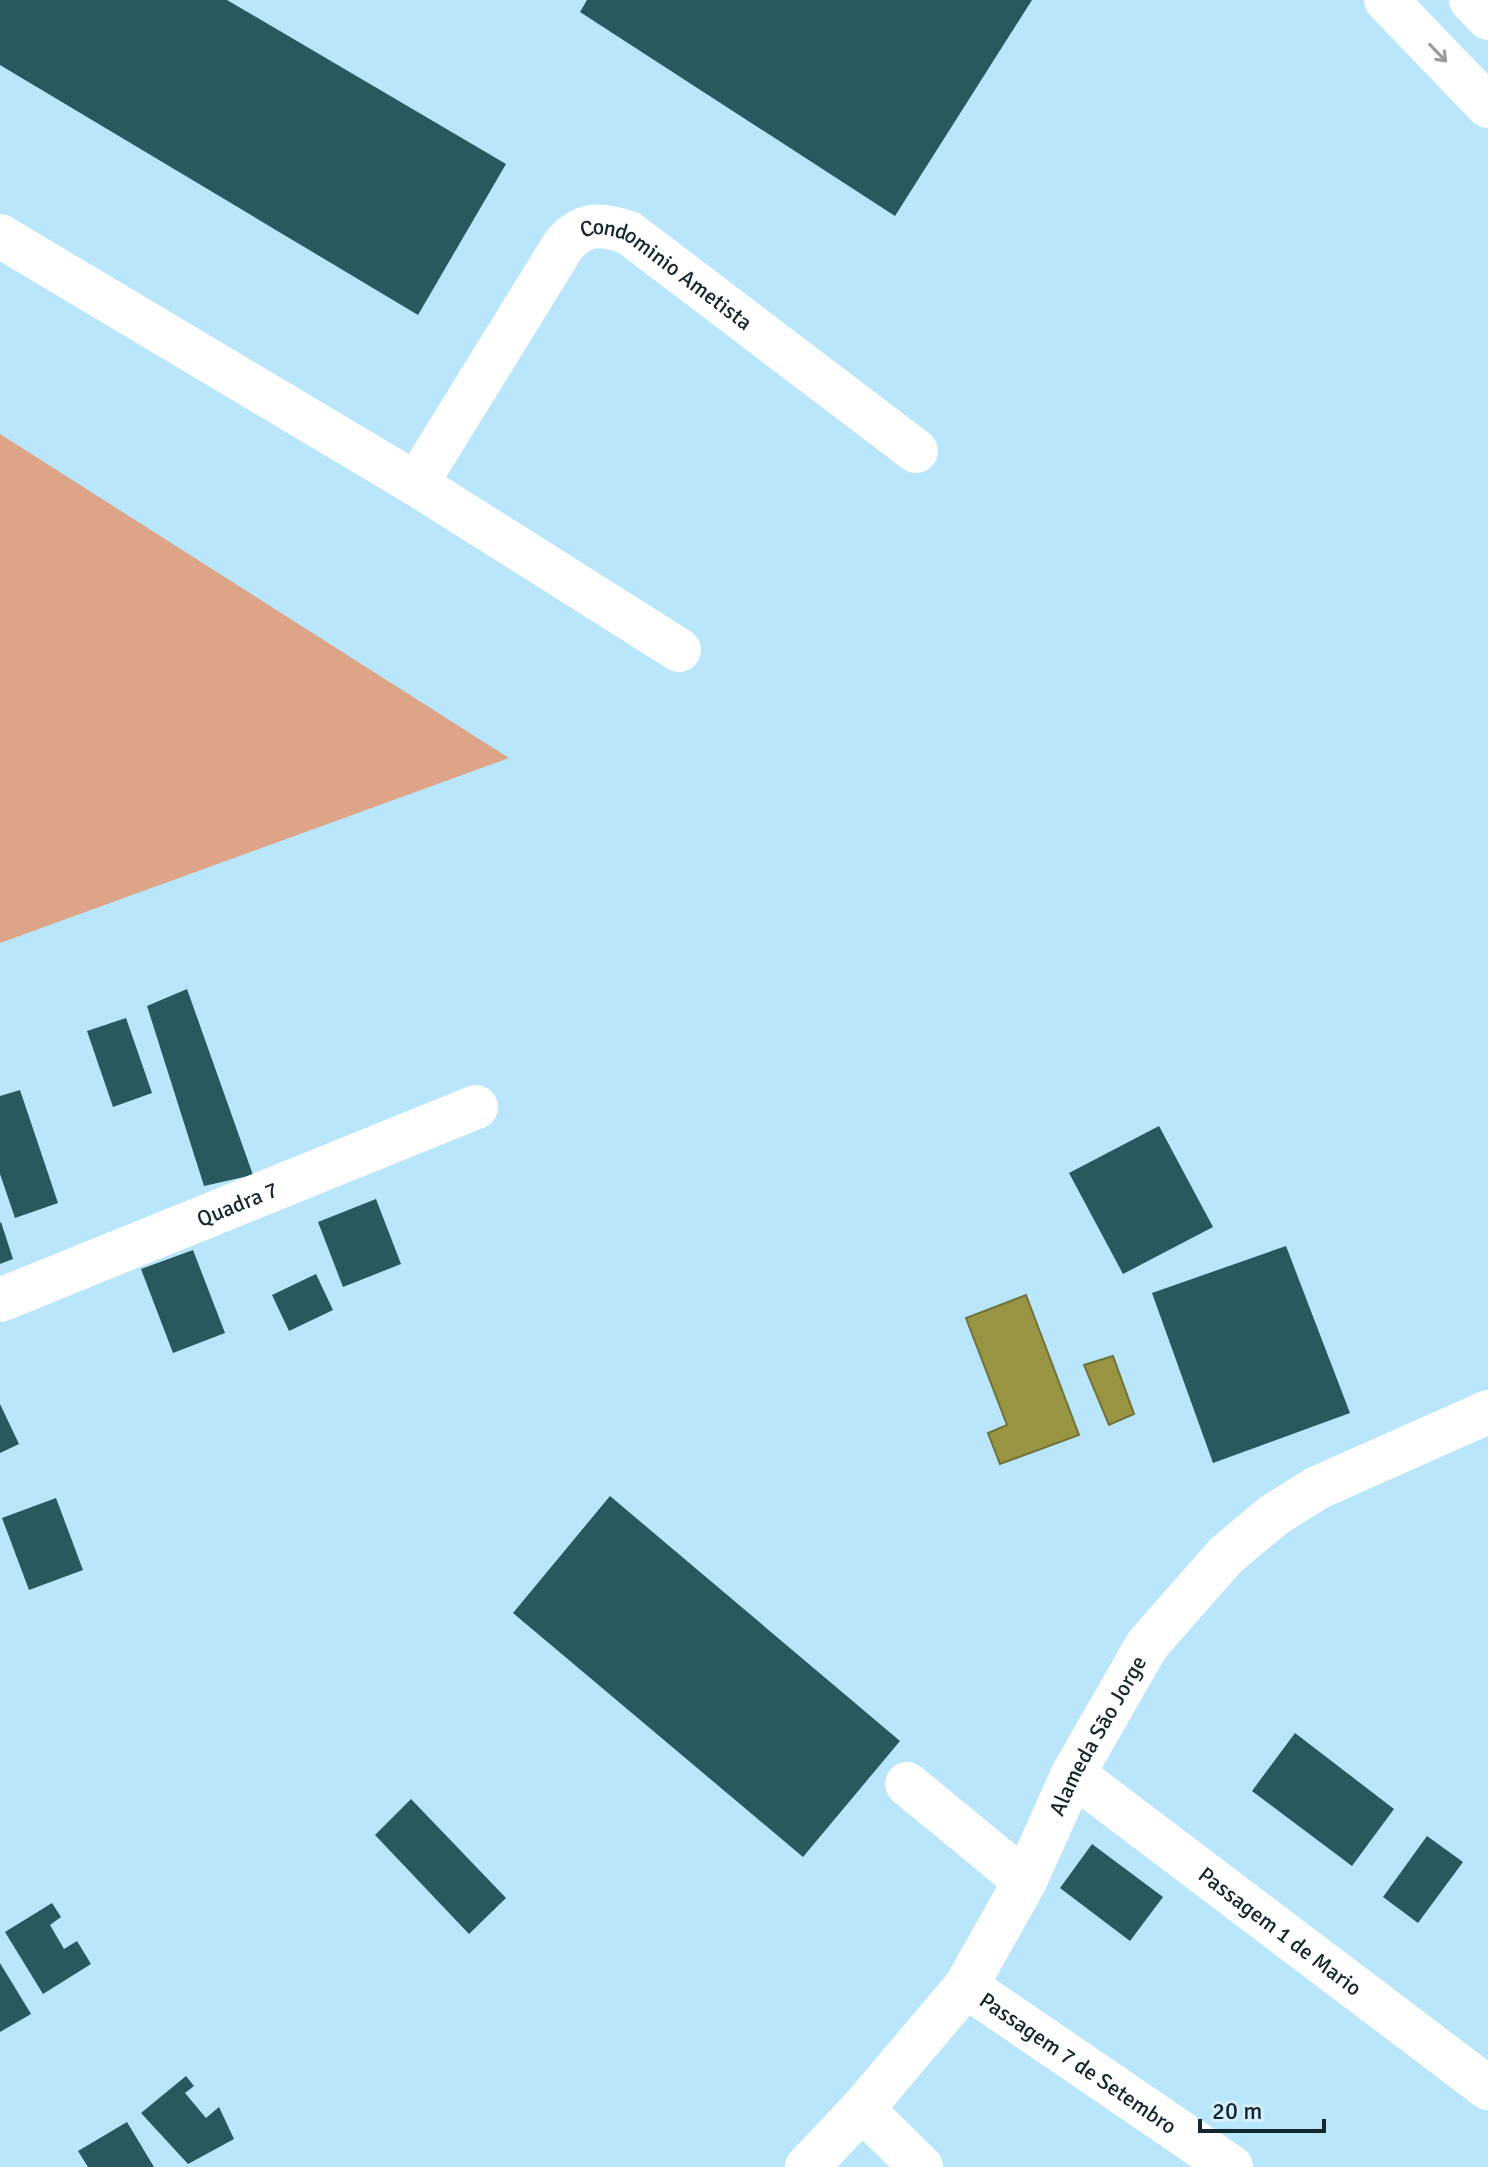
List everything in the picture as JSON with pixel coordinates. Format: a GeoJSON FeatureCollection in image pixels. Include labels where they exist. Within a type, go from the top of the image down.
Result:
{"type":"FeatureCollection","features":[{"type":"Feature","properties":{"kind":"street"},"geometry":{"type":"LineString","coordinates":[[1471,0],[1488,18]]}},
{"type":"Feature","properties":{"kind":"street"},"geometry":{"type":"LineString","coordinates":[[1390,1],[1488,106]]}},
{"type":"Feature","properties":{"kind":"street","name":"Condominio Ametista"},"geometry":{"type":"LineString","coordinates":[[416,484],[563,246],[573,233],[592,224],[629,233],[916,451]]}},
{"type":"Feature","properties":{"kind":"street"},"geometry":{"type":"LineString","coordinates":[[0,236],[416,484],[679,650]]}},
{"type":"Feature","properties":{"kind":"street","name":"Quadra 7"},"geometry":{"type":"LineString","coordinates":[[0,1300],[476,1107]]}},
{"type":"Feature","properties":{"kind":"street","name":"Alameda São Jorge"},"geometry":{"type":"LineString","coordinates":[[807,2167],[862,2109],[966,1986],[1025,1881],[1073,1774],[1147,1645],[1226,1555],[1274,1515],[1317,1488],[1488,1412]]}},
{"type":"Feature","properties":{"kind":"street","name":"Passagem 1 de Mario"},"geometry":{"type":"LineString","coordinates":[[1073,1774],[1488,2088]]}},
{"type":"Feature","properties":{"kind":"street"},"geometry":{"type":"LineString","coordinates":[[907,1784],[1025,1881]]}},
{"type":"Feature","properties":{"kind":"street","name":"Passagem 7 de Setembro"},"geometry":{"type":"LineString","coordinates":[[966,1986],[1231,2167]]}},
{"type":"Feature","properties":{"kind":"street"},"geometry":{"type":"LineString","coordinates":[[862,2109],[921,2167]]}},
{"type":"Feature","properties":{"kind":"shaded area"},"geometry":{"type":"Polygon","coordinates":[[[0,434],[509,758],[0,943],[0,434]]]}},
{"type":"Feature","properties":{"kind":"shaded area"},"geometry":{"type":"Polygon","coordinates":[[[1026,1295],[1079,1435],[1000,1464],[988,1433],[1007,1425],[966,1318],[1026,1295]]]}},
{"type":"Feature","properties":{"kind":"shaded area"},"geometry":{"type":"Polygon","coordinates":[[[1113,1356],[1134,1414],[1109,1425],[1084,1365],[1113,1356]]]}},
{"type":"Feature","properties":{"kind":"building"},"geometry":{"type":"Polygon","coordinates":[[[0,0],[227,0],[506,164],[418,315],[0,65],[0,0]]]}},
{"type":"Feature","properties":{"kind":"building"},"geometry":{"type":"Polygon","coordinates":[[[587,0],[1032,0],[895,216],[580,12],[587,0]]]}},
{"type":"Feature","properties":{"kind":"building"},"geometry":{"type":"Polygon","coordinates":[[[187,989],[253,1175],[204,1186],[147,1006],[187,989]]]}},
{"type":"Feature","properties":{"kind":"building"},"geometry":{"type":"Polygon","coordinates":[[[126,1018],[152,1093],[113,1107],[87,1031],[126,1018]]]}},
{"type":"Feature","properties":{"kind":"building"},"geometry":{"type":"Polygon","coordinates":[[[20,1090],[58,1203],[15,1218],[0,1174],[0,1096],[20,1090]]]}},
{"type":"Feature","properties":{"kind":"building"},"geometry":{"type":"Polygon","coordinates":[[[1159,1126],[1213,1227],[1123,1274],[1069,1173],[1159,1126]]]}},
{"type":"Feature","properties":{"kind":"building"},"geometry":{"type":"Polygon","coordinates":[[[376,1199],[401,1264],[343,1287],[318,1222],[376,1199]]]}},
{"type":"Feature","properties":{"kind":"building"},"geometry":{"type":"Polygon","coordinates":[[[0,1223],[13,1259],[0,1264],[0,1223]]]}},
{"type":"Feature","properties":{"kind":"building"},"geometry":{"type":"Polygon","coordinates":[[[1286,1246],[1350,1413],[1213,1463],[1152,1293],[1286,1246]]]}},
{"type":"Feature","properties":{"kind":"building"},"geometry":{"type":"Polygon","coordinates":[[[193,1250],[225,1333],[173,1353],[141,1269],[193,1250]]]}},
{"type":"Feature","properties":{"kind":"building"},"geometry":{"type":"Polygon","coordinates":[[[316,1274],[333,1310],[289,1331],[272,1295],[316,1274]]]}},
{"type":"Feature","properties":{"kind":"building"},"geometry":{"type":"Polygon","coordinates":[[[0,1404],[19,1444],[0,1453],[0,1404]]]}},
{"type":"Feature","properties":{"kind":"building"},"geometry":{"type":"Polygon","coordinates":[[[610,1496],[900,1741],[803,1857],[513,1613],[610,1496]]]}},
{"type":"Feature","properties":{"kind":"building"},"geometry":{"type":"Polygon","coordinates":[[[56,1498],[83,1570],[29,1590],[2,1518],[56,1498]]]}},
{"type":"Feature","properties":{"kind":"building"},"geometry":{"type":"Polygon","coordinates":[[[1295,1733],[1394,1809],[1352,1866],[1252,1791],[1295,1733]]]}},
{"type":"Feature","properties":{"kind":"building"},"geometry":{"type":"Polygon","coordinates":[[[411,1799],[506,1898],[469,1934],[375,1835],[411,1799]]]}},
{"type":"Feature","properties":{"kind":"building"},"geometry":{"type":"Polygon","coordinates":[[[1427,1836],[1463,1862],[1418,1923],[1383,1897],[1427,1836]]]}},
{"type":"Feature","properties":{"kind":"building"},"geometry":{"type":"Polygon","coordinates":[[[1092,1844],[1163,1897],[1130,1941],[1060,1888],[1092,1844]]]}},
{"type":"Feature","properties":{"kind":"building"},"geometry":{"type":"Polygon","coordinates":[[[52,1903],[61,1917],[50,1925],[64,1949],[77,1941],[91,1964],[43,1994],[5,1932],[52,1903]]]}},
{"type":"Feature","properties":{"kind":"building"},"geometry":{"type":"Polygon","coordinates":[[[0,1963],[31,2014],[0,2032],[0,1963]]]}},
{"type":"Feature","properties":{"kind":"building"},"geometry":{"type":"Polygon","coordinates":[[[186,2076],[194,2086],[185,2093],[206,2118],[219,2107],[234,2139],[188,2164],[141,2113],[186,2076]]]}},
{"type":"Feature","properties":{"kind":"building"},"geometry":{"type":"Polygon","coordinates":[[[127,2122],[154,2167],[88,2167],[78,2151],[127,2122]]]}}]}
